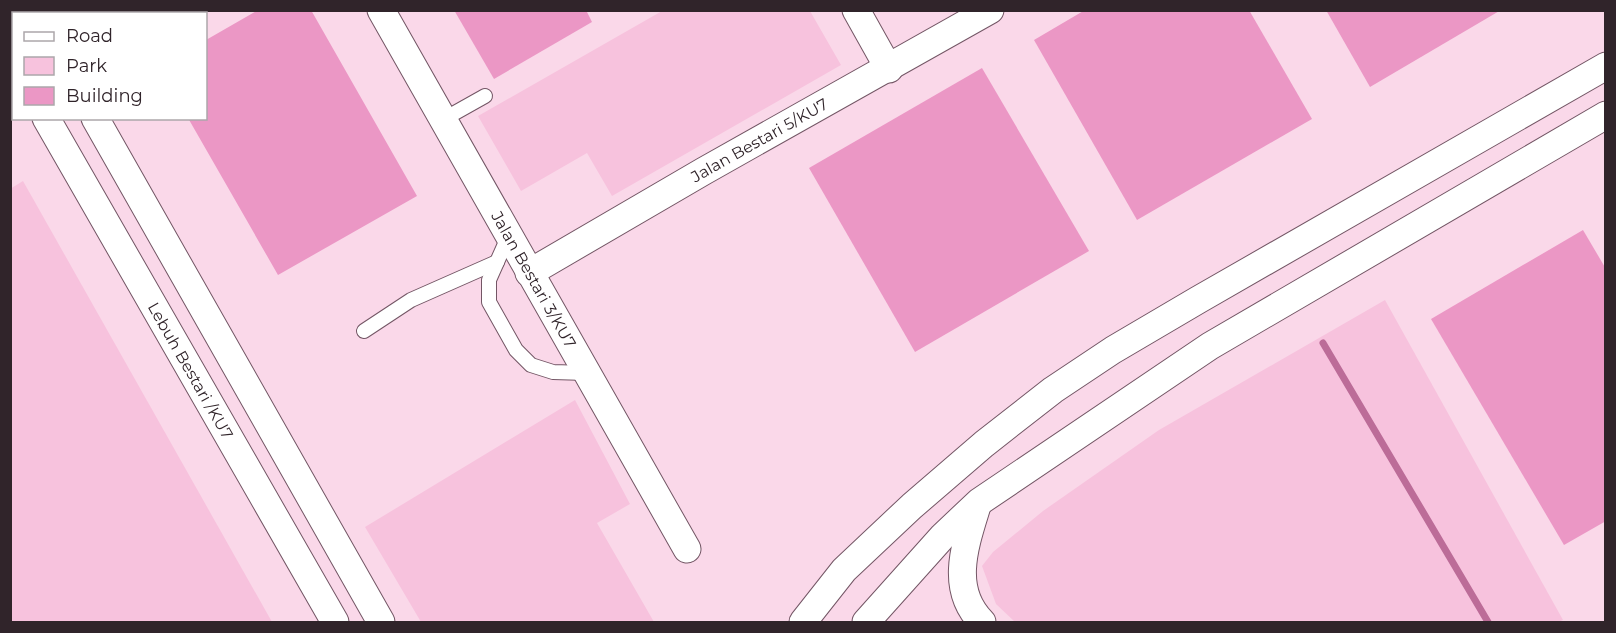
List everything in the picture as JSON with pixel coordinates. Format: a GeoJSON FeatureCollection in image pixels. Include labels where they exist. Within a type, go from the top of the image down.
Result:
{"type":"FeatureCollection","features":[{"type":"Feature","properties":{"kind":"street","name":"Jalan Bestari 3/KU7"},"geometry":{"type":"LineString","coordinates":[[381,10],[687,549]]}},
{"type":"Feature","properties":{"kind":"street"},"geometry":{"type":"LineString","coordinates":[[856,10],[889,69]]}},
{"type":"Feature","properties":{"kind":"street","name":"Jalan Bestari 5/KU7"},"geometry":{"type":"LineString","coordinates":[[529,273],[704,171],[889,69],[990,10]]}},
{"type":"Feature","properties":{"kind":"street"},"geometry":{"type":"LineString","coordinates":[[803,622],[844,570],[903,514],[984,444],[1053,390],[1113,350],[1198,300],[1605,66]]}},
{"type":"Feature","properties":{"kind":"street"},"geometry":{"type":"LineString","coordinates":[[866,622],[943,536],[979,501],[1210,346],[1605,115]]}},
{"type":"Feature","properties":{"kind":"street","name":"Lebuh Bestari /KU7"},"geometry":{"type":"LineString","coordinates":[[47,120],[335,622]]}},
{"type":"Feature","properties":{"kind":"street"},"geometry":{"type":"LineString","coordinates":[[96,120],[381,622]]}},
{"type":"Feature","properties":{"kind":"street"},"geometry":{"type":"LineString","coordinates":[[974,620],[961,581],[965,545],[979,501]]}},
{"type":"Feature","properties":{"kind":"lane"},"geometry":{"type":"LineString","coordinates":[[444,119],[485,96]]}},
{"type":"Feature","properties":{"kind":"lane"},"geometry":{"type":"LineString","coordinates":[[508,235],[489,280],[489,302],[516,350],[531,365],[553,372],[586,373]]}},
{"type":"Feature","properties":{"kind":"lane"},"geometry":{"type":"LineString","coordinates":[[364,331],[411,300],[496,262]]}},
{"type":"Feature","properties":{"kind":"green space"},"geometry":{"type":"Polygon","coordinates":[[[662,11],[810,11],[841,65],[612,196],[587,153],[521,191],[478,116],[662,11]]]}},
{"type":"Feature","properties":{"kind":"green space"},"geometry":{"type":"Polygon","coordinates":[[[23,181],[272,622],[11,622],[10,189],[23,181]]]}},
{"type":"Feature","properties":{"kind":"green space"},"geometry":{"type":"Polygon","coordinates":[[[1385,300],[1563,620],[1558,622],[1015,622],[996,604],[982,566],[993,552],[1043,511],[1159,430],[1385,300]]]}},
{"type":"Feature","properties":{"kind":"green space"},"geometry":{"type":"Polygon","coordinates":[[[575,400],[630,504],[597,523],[654,622],[421,622],[365,527],[575,400]]]}},
{"type":"Feature","properties":{"kind":"building"},"geometry":{"type":"Polygon","coordinates":[[[117,10],[158,10],[156,12],[118,12],[117,10]]]}},
{"type":"Feature","properties":{"kind":"building"},"geometry":{"type":"Polygon","coordinates":[[[258,10],[311,10],[417,196],[278,275],[189,120],[207,120],[207,39],[258,10]]]}},
{"type":"Feature","properties":{"kind":"building"},"geometry":{"type":"Polygon","coordinates":[[[454,10],[586,10],[592,22],[494,79],[454,10]]]}},
{"type":"Feature","properties":{"kind":"building"},"geometry":{"type":"Polygon","coordinates":[[[1085,10],[1249,10],[1312,119],[1137,220],[1034,40],[1085,10]]]}},
{"type":"Feature","properties":{"kind":"building"},"geometry":{"type":"Polygon","coordinates":[[[1326,10],[1501,10],[1370,87],[1326,10]]]}},
{"type":"Feature","properties":{"kind":"building"},"geometry":{"type":"Polygon","coordinates":[[[982,68],[1089,251],[915,352],[809,168],[982,68]]]}},
{"type":"Feature","properties":{"kind":"building"},"geometry":{"type":"Polygon","coordinates":[[[1583,230],[1606,269],[1606,521],[1564,545],[1431,319],[1583,230]]]}},
{"type":"Feature","properties":{"kind":"waterway"},"geometry":{"type":"LineString","coordinates":[[1323,343],[1488,622]]}}]}
